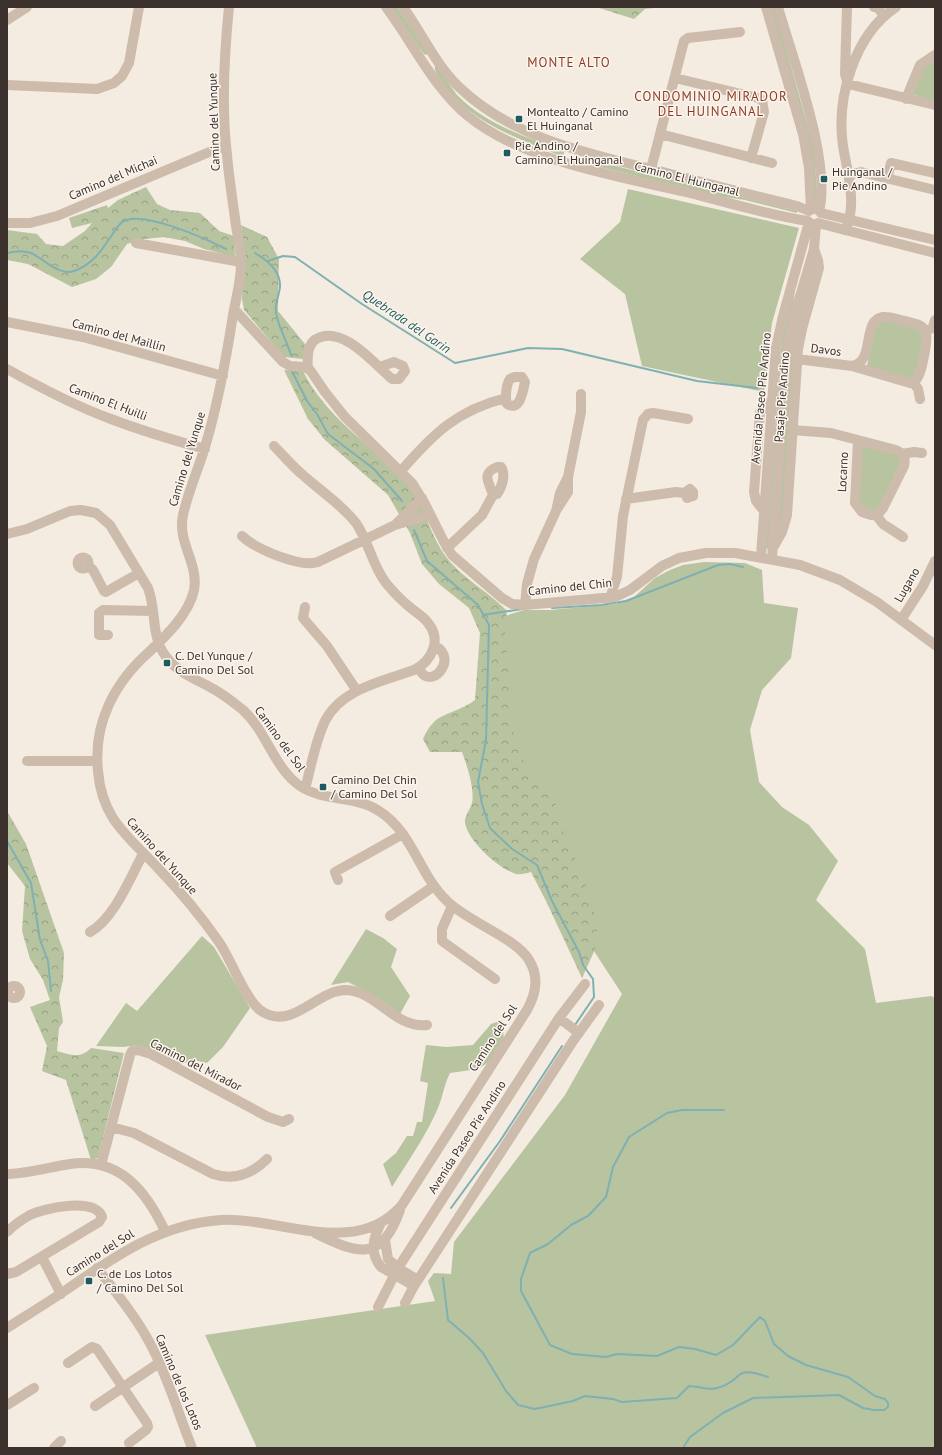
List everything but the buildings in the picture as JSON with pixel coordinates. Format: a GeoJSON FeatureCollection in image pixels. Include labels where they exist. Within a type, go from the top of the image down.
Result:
{"type":"FeatureCollection","features":[{"type":"Feature","properties":{"kind":"street"},"geometry":{"type":"LineString","coordinates":[[7,20],[27,7]]}},
{"type":"Feature","properties":{"kind":"street"},"geometry":{"type":"LineString","coordinates":[[7,85],[97,89],[114,83],[122,76],[129,63],[139,7]]}},
{"type":"Feature","properties":{"kind":"street","name":"Camino del Yunque"},"geometry":{"type":"LineString","coordinates":[[230,7],[225,67],[226,145],[241,262],[223,376],[204,449],[183,512],[181,526],[183,540],[194,573],[194,590],[188,605],[172,629],[129,672],[110,700],[100,728],[97,761],[101,791],[109,811],[122,832],[158,868],[213,934],[230,960],[252,1002],[263,1012],[278,1017],[289,1015],[333,992],[349,990],[366,996],[411,1025],[427,1026]]}},
{"type":"Feature","properties":{"kind":"street","name":"Camino El Huinganal"},"geometry":{"type":"LineString","coordinates":[[386,7],[438,83],[453,101],[485,128],[521,147],[570,163],[814,217],[849,219],[935,240]]}},
{"type":"Feature","properties":{"kind":"street","name":"Camino El Huinganal"},"geometry":{"type":"LineString","coordinates":[[402,7],[450,78],[470,97],[491,113],[526,132],[573,148],[814,217],[845,230],[935,253]]}},
{"type":"Feature","properties":{"kind":"street","name":"Avenida Paseo Pie Andino"},"geometry":{"type":"LineString","coordinates":[[766,7],[803,134],[809,168],[814,217],[814,249],[788,343],[772,558]]}},
{"type":"Feature","properties":{"kind":"street","name":"Avenida Paseo Pie Andino"},"geometry":{"type":"LineString","coordinates":[[772,399],[774,364],[779,331],[814,217],[821,183],[817,145],[778,7]]}},
{"type":"Feature","properties":{"kind":"street"},"geometry":{"type":"LineString","coordinates":[[847,7],[845,74],[848,84]]}},
{"type":"Feature","properties":{"kind":"street"},"geometry":{"type":"LineString","coordinates":[[874,7],[878,8],[884,16]]}},
{"type":"Feature","properties":{"kind":"street"},"geometry":{"type":"LineString","coordinates":[[845,230],[849,219],[850,195],[842,127],[843,105],[848,84],[865,39],[884,16],[896,7]]}},
{"type":"Feature","properties":{"kind":"street"},"geometry":{"type":"LineString","coordinates":[[651,170],[684,41],[688,38],[740,32]]}},
{"type":"Feature","properties":{"kind":"street"},"geometry":{"type":"LineString","coordinates":[[906,98],[920,65],[935,55]]}},
{"type":"Feature","properties":{"kind":"street"},"geometry":{"type":"LineString","coordinates":[[425,64],[435,56]]}},
{"type":"Feature","properties":{"kind":"street"},"geometry":{"type":"LineString","coordinates":[[675,78],[762,100],[764,112],[751,158]]}},
{"type":"Feature","properties":{"kind":"street"},"geometry":{"type":"LineString","coordinates":[[848,84],[935,105]]}},
{"type":"Feature","properties":{"kind":"street"},"geometry":{"type":"LineString","coordinates":[[660,134],[772,163]]}},
{"type":"Feature","properties":{"kind":"street","name":"Camino del Michai"},"geometry":{"type":"LineString","coordinates":[[7,224],[30,223],[57,216],[226,145]]}},
{"type":"Feature","properties":{"kind":"street"},"geometry":{"type":"LineString","coordinates":[[570,163],[573,148]]}},
{"type":"Feature","properties":{"kind":"street"},"geometry":{"type":"LineString","coordinates":[[888,179],[891,163],[935,173]]}},
{"type":"Feature","properties":{"kind":"street"},"geometry":{"type":"LineString","coordinates":[[848,175],[861,172],[935,190]]}},
{"type":"Feature","properties":{"kind":"street"},"geometry":{"type":"LineString","coordinates":[[136,244],[241,262]]}},
{"type":"Feature","properties":{"kind":"street","name":"Pasaje Pie Andino"},"geometry":{"type":"LineString","coordinates":[[773,547],[782,532],[786,521],[797,359],[802,329],[818,273],[818,260],[814,249]]}},
{"type":"Feature","properties":{"kind":"street"},"geometry":{"type":"LineString","coordinates":[[234,309],[283,362],[290,366],[308,368],[308,355],[311,344],[319,338],[330,336],[343,339],[353,344],[380,367]]}},
{"type":"Feature","properties":{"kind":"street"},"geometry":{"type":"LineString","coordinates":[[871,372],[866,368],[864,359],[873,325],[880,318],[888,317],[919,325],[926,332],[927,339],[920,374],[913,382],[918,389],[920,399]]}},
{"type":"Feature","properties":{"kind":"street"},"geometry":{"type":"LineString","coordinates":[[926,332],[933,327],[935,320]]}},
{"type":"Feature","properties":{"kind":"street","name":"Camino del Maillin"},"geometry":{"type":"LineString","coordinates":[[7,322],[89,338],[223,376]]}},
{"type":"Feature","properties":{"kind":"street","name":"Davos"},"geometry":{"type":"LineString","coordinates":[[797,359],[852,366],[905,383],[913,382]]}},
{"type":"Feature","properties":{"kind":"street","name":"Davos"},"geometry":{"type":"LineString","coordinates":[[852,366],[860,363],[864,359]]}},
{"type":"Feature","properties":{"kind":"street","name":"Camino del Chin"},"geometry":{"type":"LineString","coordinates":[[308,368],[313,372],[331,400],[349,421],[402,471],[412,483],[422,498],[447,548],[458,560],[506,600],[515,604],[525,605],[610,598],[624,594],[662,566],[679,558],[698,554],[723,552],[772,558],[813,569],[840,580],[865,594],[935,645]]}},
{"type":"Feature","properties":{"kind":"street","name":"Camino El Huilli"},"geometry":{"type":"LineString","coordinates":[[7,369],[40,388],[93,412],[130,426],[204,449]]}},
{"type":"Feature","properties":{"kind":"street"},"geometry":{"type":"LineString","coordinates":[[525,605],[527,584],[534,559],[556,510],[568,494],[568,477],[582,412],[581,394]]}},
{"type":"Feature","properties":{"kind":"street"},"geometry":{"type":"LineString","coordinates":[[402,471],[434,436],[462,414],[475,407],[506,398]]}},
{"type":"Feature","properties":{"kind":"street","name":"Pasaje Pie Andino"},"geometry":{"type":"LineString","coordinates":[[761,556],[764,511],[755,498],[760,412],[772,399]]}},
{"type":"Feature","properties":{"kind":"street"},"geometry":{"type":"LineString","coordinates":[[610,598],[618,577],[620,533],[643,420],[646,416],[656,413],[688,420]]}},
{"type":"Feature","properties":{"kind":"street","name":"Locarno"},"geometry":{"type":"LineString","coordinates":[[792,430],[821,431],[896,450],[902,454],[914,452],[922,453]]}},
{"type":"Feature","properties":{"kind":"street","name":"Locarno"},"geometry":{"type":"LineString","coordinates":[[858,440],[855,503],[857,508],[862,512],[876,515],[882,524],[903,537]]}},
{"type":"Feature","properties":{"kind":"street"},"geometry":{"type":"LineString","coordinates":[[274,446],[303,475],[345,510],[356,524],[377,570],[389,586],[429,624],[433,633],[434,646],[430,658],[418,668],[357,691],[337,705],[325,720],[305,790]]}},
{"type":"Feature","properties":{"kind":"street"},"geometry":{"type":"LineString","coordinates":[[876,515],[883,508],[903,469],[905,460],[902,454]]}},
{"type":"Feature","properties":{"kind":"street"},"geometry":{"type":"LineString","coordinates":[[626,500],[676,492],[685,493]]}},
{"type":"Feature","properties":{"kind":"street"},"geometry":{"type":"LineString","coordinates":[[447,548],[482,515],[494,495]]}},
{"type":"Feature","properties":{"kind":"street"},"geometry":{"type":"LineString","coordinates":[[395,525],[422,498]]}},
{"type":"Feature","properties":{"kind":"street","name":"Camino del Sol"},"geometry":{"type":"LineString","coordinates":[[7,534],[34,526],[70,511],[91,511],[107,521],[150,593],[158,644],[167,658],[180,671],[217,691],[244,711],[260,730],[285,771],[305,790],[316,794],[353,800],[369,806],[392,820],[403,834],[434,886],[452,906],[469,919],[521,950],[533,967],[535,981],[535,990],[527,1010],[402,1205],[392,1216],[380,1225],[356,1232],[310,1230],[265,1222],[231,1220],[192,1224],[166,1231],[136,1244],[7,1328]]}},
{"type":"Feature","properties":{"kind":"street"},"geometry":{"type":"LineString","coordinates":[[242,536],[258,547],[298,563],[308,564],[318,562],[395,525],[430,515]]}},
{"type":"Feature","properties":{"kind":"street","name":"Lugano"},"geometry":{"type":"LineString","coordinates":[[901,620],[924,586],[935,562]]}},
{"type":"Feature","properties":{"kind":"street"},"geometry":{"type":"LineString","coordinates":[[88,566],[93,570],[106,592],[139,573]]}},
{"type":"Feature","properties":{"kind":"street"},"geometry":{"type":"LineString","coordinates":[[618,577],[624,594]]}},
{"type":"Feature","properties":{"kind":"street"},"geometry":{"type":"LineString","coordinates":[[305,607],[303,618],[327,646],[357,691]]}},
{"type":"Feature","properties":{"kind":"street"},"geometry":{"type":"LineString","coordinates":[[108,635],[99,635],[99,613],[103,610],[153,611]]}},
{"type":"Feature","properties":{"kind":"street"},"geometry":{"type":"LineString","coordinates":[[154,625],[162,629],[172,629]]}},
{"type":"Feature","properties":{"kind":"street"},"geometry":{"type":"LineString","coordinates":[[418,668],[422,675],[428,677],[436,675],[442,670],[444,655],[441,650],[434,646]]}},
{"type":"Feature","properties":{"kind":"street"},"geometry":{"type":"LineString","coordinates":[[27,761],[97,761]]}},
{"type":"Feature","properties":{"kind":"street"},"geometry":{"type":"LineString","coordinates":[[338,880],[336,872],[345,865],[403,834]]}},
{"type":"Feature","properties":{"kind":"street"},"geometry":{"type":"LineString","coordinates":[[90,932],[100,927],[120,898],[143,854]]}},
{"type":"Feature","properties":{"kind":"street"},"geometry":{"type":"LineString","coordinates":[[390,916],[434,886]]}},
{"type":"Feature","properties":{"kind":"street"},"geometry":{"type":"LineString","coordinates":[[452,906],[442,929],[442,941],[495,979]]}},
{"type":"Feature","properties":{"kind":"street","name":"Avenida Paseo Pie Andino"},"geometry":{"type":"LineString","coordinates":[[378,1307],[396,1272],[559,1018],[585,984]]}},
{"type":"Feature","properties":{"kind":"street"},"geometry":{"type":"LineString","coordinates":[[405,1303],[416,1283],[579,1033],[599,1005]]}},
{"type":"Feature","properties":{"kind":"street"},"geometry":{"type":"LineString","coordinates":[[559,1018],[579,1033]]}},
{"type":"Feature","properties":{"kind":"street","name":"Camino del Mirador"},"geometry":{"type":"LineString","coordinates":[[101,1165],[132,1051],[138,1050],[151,1054],[268,1117],[283,1122],[289,1119]]}},
{"type":"Feature","properties":{"kind":"street"},"geometry":{"type":"LineString","coordinates":[[111,1127],[134,1133],[212,1174],[221,1177],[238,1176],[249,1173],[267,1159]]}},
{"type":"Feature","properties":{"kind":"street"},"geometry":{"type":"LineString","coordinates":[[8,1174],[30,1172],[71,1164],[90,1163],[101,1165],[122,1175],[138,1187],[150,1201],[166,1231]]}},
{"type":"Feature","properties":{"kind":"street"},"geometry":{"type":"LineString","coordinates":[[7,1232],[31,1214],[74,1205],[96,1208],[100,1211],[102,1217],[99,1222],[42,1257],[16,1272],[7,1274]]}},
{"type":"Feature","properties":{"kind":"street","name":"Camino del Sol"},"geometry":{"type":"LineString","coordinates":[[310,1230],[347,1248],[360,1250],[372,1248],[385,1240],[396,1222],[402,1205]]}},
{"type":"Feature","properties":{"kind":"street"},"geometry":{"type":"LineString","coordinates":[[380,1225],[374,1237],[372,1248],[378,1263],[416,1283]]}},
{"type":"Feature","properties":{"kind":"street"},"geometry":{"type":"LineString","coordinates":[[385,1240],[388,1259],[396,1272]]}},
{"type":"Feature","properties":{"kind":"street"},"geometry":{"type":"LineString","coordinates":[[42,1257],[63,1292]]}},
{"type":"Feature","properties":{"kind":"street","name":"Camino de los Lotos"},"geometry":{"type":"LineString","coordinates":[[97,1268],[132,1314],[159,1363],[192,1448]]}},
{"type":"Feature","properties":{"kind":"street"},"geometry":{"type":"LineString","coordinates":[[68,1363],[95,1347],[147,1423],[148,1427],[129,1443]]}},
{"type":"Feature","properties":{"kind":"street"},"geometry":{"type":"LineString","coordinates":[[95,1406],[159,1363]]}},
{"type":"Feature","properties":{"kind":"street"},"geometry":{"type":"LineString","coordinates":[[7,1405],[34,1388]]}},
{"type":"Feature","properties":{"kind":"green space"},"geometry":{"type":"Polygon","coordinates":[[[389,7],[397,7],[428,51],[426,55],[424,54],[389,7]]]}},
{"type":"Feature","properties":{"kind":"green space"},"geometry":{"type":"Polygon","coordinates":[[[596,7],[662,7],[645,9],[634,19],[596,7]]]}},
{"type":"Feature","properties":{"kind":"green space"},"geometry":{"type":"Polygon","coordinates":[[[770,7],[774,7],[814,148],[818,206],[814,200],[770,7]]]}},
{"type":"Feature","properties":{"kind":"green space"},"geometry":{"type":"Polygon","coordinates":[[[935,58],[935,101],[911,94],[922,67],[935,58]]]}},
{"type":"Feature","properties":{"kind":"green space"},"geometry":{"type":"Polygon","coordinates":[[[435,66],[438,67],[457,95],[480,114],[521,135],[564,150],[564,154],[561,156],[528,143],[479,118],[452,94],[436,74],[435,66]]]}},
{"type":"Feature","properties":{"kind":"green space"},"geometry":{"type":"Polygon","coordinates":[[[579,157],[797,211],[797,213],[745,200],[717,196],[580,162],[579,157]]]}},
{"type":"Feature","properties":{"kind":"green space"},"geometry":{"type":"Polygon","coordinates":[[[146,187],[157,204],[170,210],[200,213],[219,231],[234,236],[235,257],[204,249],[185,241],[164,237],[145,239],[127,244],[111,267],[96,279],[72,287],[28,264],[7,260],[7,230],[37,234],[46,244],[63,246],[85,231],[92,223],[72,228],[69,218],[107,205],[108,208],[118,200],[146,187]]]}},
{"type":"Feature","properties":{"kind":"green space"},"geometry":{"type":"Polygon","coordinates":[[[628,189],[799,228],[772,323],[764,392],[642,366],[625,294],[580,259],[620,222],[628,189]]]}},
{"type":"Feature","properties":{"kind":"green space"},"geometry":{"type":"Polygon","coordinates":[[[241,225],[267,237],[279,259],[278,311],[305,344],[303,359],[284,357],[244,310],[242,299],[245,260],[241,225]]]}},
{"type":"Feature","properties":{"kind":"green space"},"geometry":{"type":"Polygon","coordinates":[[[814,260],[816,266],[801,318],[783,516],[778,531],[792,341],[814,260]]]}},
{"type":"Feature","properties":{"kind":"green space"},"geometry":{"type":"Polygon","coordinates":[[[795,289],[769,548],[767,549],[782,337],[795,289]]]}},
{"type":"Feature","properties":{"kind":"green space"},"geometry":{"type":"Polygon","coordinates":[[[882,320],[919,328],[924,332],[917,373],[911,379],[867,366],[874,331],[882,320]]]}},
{"type":"Feature","properties":{"kind":"green space"},"geometry":{"type":"Polygon","coordinates":[[[284,370],[303,371],[320,398],[335,415],[396,470],[409,484],[415,493],[439,547],[444,554],[458,570],[507,611],[505,627],[506,645],[514,737],[526,767],[541,786],[553,794],[564,834],[583,876],[597,921],[597,945],[582,978],[531,872],[516,874],[501,866],[478,846],[467,830],[465,821],[473,798],[468,770],[462,752],[430,752],[423,739],[428,729],[439,718],[475,700],[480,633],[469,608],[439,584],[422,564],[410,533],[388,495],[325,440],[308,419],[284,370]]]}},
{"type":"Feature","properties":{"kind":"green space"},"geometry":{"type":"Polygon","coordinates":[[[863,445],[898,454],[901,461],[879,508],[874,511],[864,508],[859,503],[861,449],[863,445]]]}},
{"type":"Feature","properties":{"kind":"green space"},"geometry":{"type":"Polygon","coordinates":[[[704,562],[745,563],[762,570],[764,603],[798,608],[791,658],[762,690],[750,730],[759,782],[782,807],[809,825],[838,861],[816,900],[865,949],[876,1003],[931,996],[935,998],[935,1448],[257,1448],[205,1335],[435,1301],[428,1281],[434,1273],[451,1274],[454,1242],[565,1095],[622,994],[590,945],[503,829],[502,617],[524,610],[550,610],[616,604],[634,597],[655,578],[670,570],[683,565],[704,562]]]}},
{"type":"Feature","properties":{"kind":"green space"},"geometry":{"type":"Polygon","coordinates":[[[7,811],[26,844],[64,953],[63,980],[59,997],[63,1022],[59,1028],[57,1051],[71,1055],[79,1055],[91,1048],[124,1053],[98,1158],[91,1160],[66,1080],[42,1071],[47,1046],[30,1007],[50,1000],[43,980],[30,959],[22,931],[25,886],[7,863],[7,811]]]}},
{"type":"Feature","properties":{"kind":"green space"},"geometry":{"type":"Polygon","coordinates":[[[366,929],[383,938],[397,949],[391,967],[410,996],[400,1014],[377,997],[348,982],[331,985],[366,929]]]}},
{"type":"Feature","properties":{"kind":"green space"},"geometry":{"type":"Polygon","coordinates":[[[202,936],[214,947],[250,1008],[223,1047],[207,1063],[193,1060],[179,1065],[139,1045],[123,1047],[96,1046],[126,1003],[137,1011],[202,936]]]}},
{"type":"Feature","properties":{"kind":"green space"},"geometry":{"type":"Polygon","coordinates":[[[502,1020],[504,1040],[492,1060],[478,1069],[450,1073],[440,1104],[428,1128],[392,1187],[383,1164],[396,1153],[407,1136],[413,1136],[417,1122],[422,1122],[428,1083],[420,1081],[426,1045],[446,1047],[473,1045],[491,1024],[502,1020]]]}},
{"type":"Feature","properties":{"kind":"waterway","name":"Quebrada del Garin"},"geometry":{"type":"LineString","coordinates":[[7,253],[19,251],[28,252],[57,269],[68,272],[74,271],[89,263],[101,251],[120,224],[128,220],[141,219],[172,226],[226,249]]}},
{"type":"Feature","properties":{"kind":"waterway"},"geometry":{"type":"LineString","coordinates":[[255,253],[264,259],[276,271],[280,281],[276,313],[291,355]]}},
{"type":"Feature","properties":{"kind":"waterway","name":"Quebrada del Garin"},"geometry":{"type":"LineString","coordinates":[[268,261],[283,256],[295,257],[362,304],[455,363],[528,348],[562,349],[697,381],[757,388]]}},
{"type":"Feature","properties":{"kind":"waterway"},"geometry":{"type":"LineString","coordinates":[[292,371],[307,401],[317,414],[328,434],[374,469],[402,501]]}},
{"type":"Feature","properties":{"kind":"waterway"},"geometry":{"type":"LineString","coordinates":[[414,530],[427,561],[478,605],[489,625],[486,740],[478,782],[482,804],[490,828],[512,849],[537,865],[552,901],[579,952],[583,965],[593,979],[594,997],[575,1025]]}},
{"type":"Feature","properties":{"kind":"waterway"},"geometry":{"type":"LineString","coordinates":[[552,608],[601,605],[626,601],[718,565],[730,564],[743,567]]}},
{"type":"Feature","properties":{"kind":"waterway"},"geometry":{"type":"LineString","coordinates":[[483,615],[522,609]]}},
{"type":"Feature","properties":{"kind":"waterway"},"geometry":{"type":"LineString","coordinates":[[7,841],[31,883],[40,940],[48,961],[51,991]]}},
{"type":"Feature","properties":{"kind":"waterway"},"geometry":{"type":"LineString","coordinates":[[451,1208],[500,1141],[562,1046]]}},
{"type":"Feature","properties":{"kind":"waterway"},"geometry":{"type":"LineString","coordinates":[[683,1448],[690,1437],[723,1413],[753,1398],[839,1395],[863,1408],[884,1410],[888,1407],[888,1403],[885,1399],[875,1396],[848,1377],[806,1365],[788,1356],[774,1344],[765,1321],[760,1317],[733,1345],[716,1355],[695,1349],[679,1347],[657,1356],[617,1354],[606,1357],[572,1354],[550,1345],[521,1291],[521,1279],[530,1253],[548,1244],[571,1225],[588,1216],[606,1197],[613,1167],[629,1137],[667,1113],[682,1110],[724,1110]]}},
{"type":"Feature","properties":{"kind":"waterway"},"geometry":{"type":"LineString","coordinates":[[443,1278],[448,1320],[469,1338],[483,1353],[506,1391],[518,1405],[535,1409],[573,1401],[585,1396],[613,1399],[622,1402],[677,1398],[689,1386],[710,1389],[717,1388],[732,1382],[743,1373],[756,1373],[768,1377]]}},
{"type":"Feature","properties":{"kind":"place","name":"Montealto / Camino El Huinganal"},"geometry":{"type":"Point","coordinates":[519,119]}},
{"type":"Feature","properties":{"kind":"place","name":"Pie Andino / Camino El Huinganal"},"geometry":{"type":"Point","coordinates":[507,153]}},
{"type":"Feature","properties":{"kind":"place","name":"Huinganal / Pie Andino"},"geometry":{"type":"Point","coordinates":[824,179]}},
{"type":"Feature","properties":{"kind":"place","name":"C. Del Yunque / Camino Del Sol"},"geometry":{"type":"Point","coordinates":[167,663]}},
{"type":"Feature","properties":{"kind":"place","name":"Camino Del Chin / Camino Del Sol"},"geometry":{"type":"Point","coordinates":[323,787]}},
{"type":"Feature","properties":{"kind":"place","name":"C. de Los Lotos / Camino Del Sol"},"geometry":{"type":"Point","coordinates":[89,1281]}},
{"type":"Feature","properties":{"kind":"district","name":"MONTE ALTO"},"geometry":{"type":"Point","coordinates":[569,62]}},
{"type":"Feature","properties":{"kind":"district","name":"CONDOMINIO MIRADOR DEL HUINGANAL"},"geometry":{"type":"Point","coordinates":[711,104]}}]}
